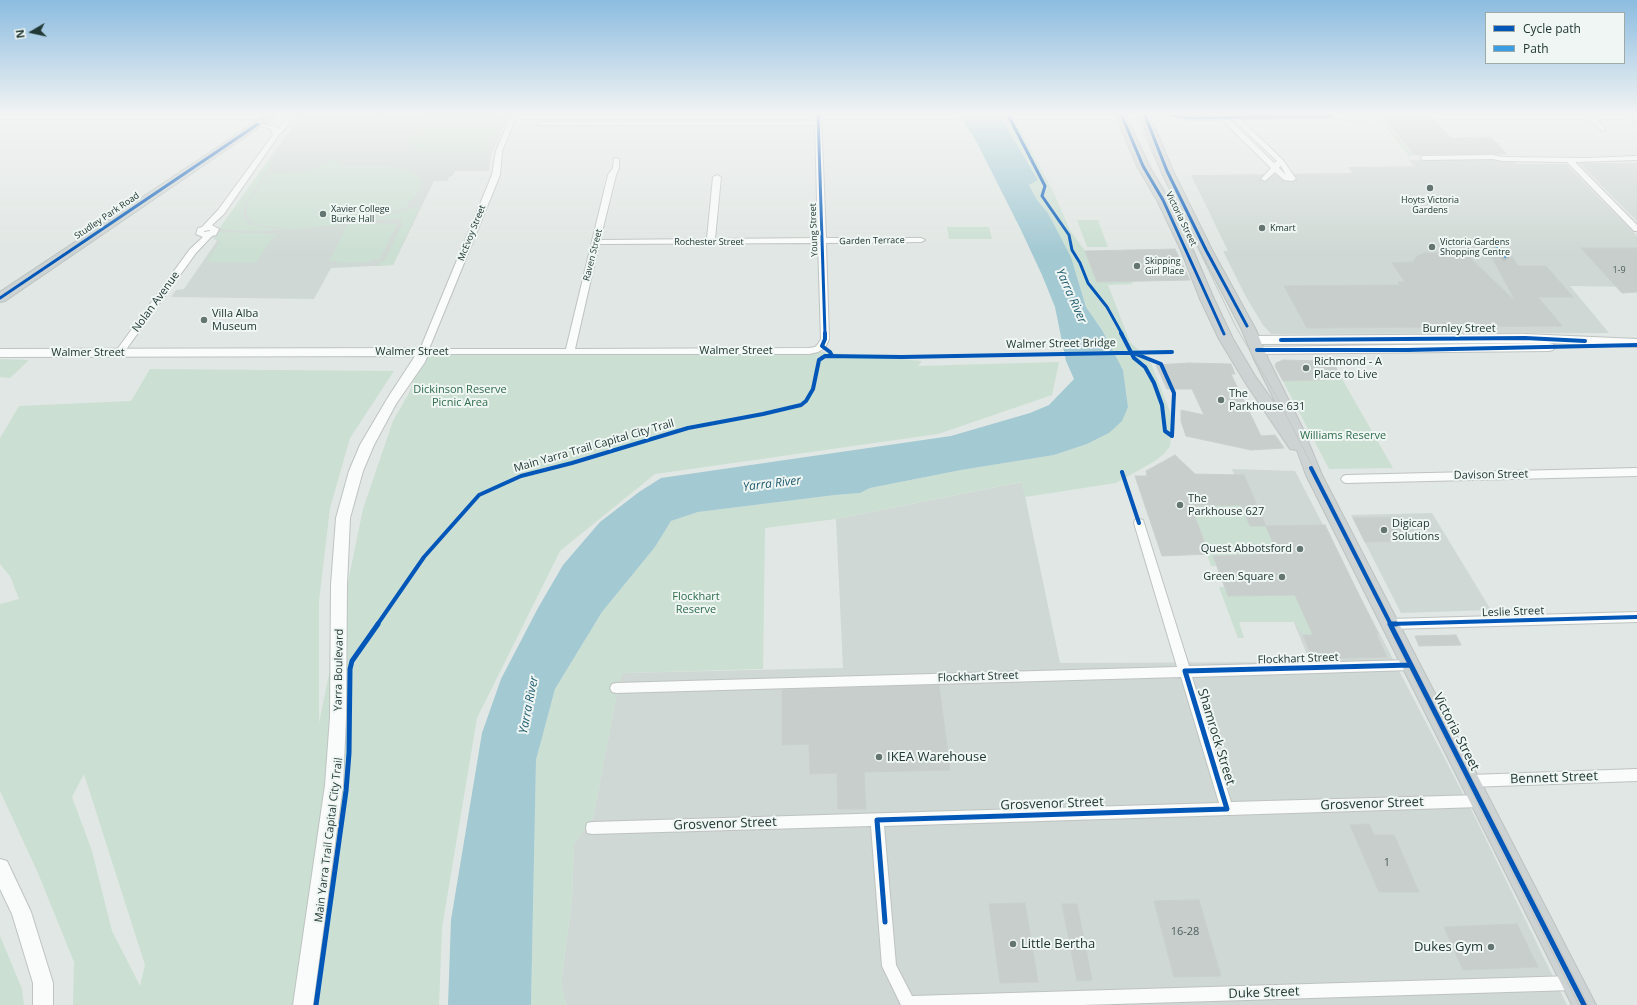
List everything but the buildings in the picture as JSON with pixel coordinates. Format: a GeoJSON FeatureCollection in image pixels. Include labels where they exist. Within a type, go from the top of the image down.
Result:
{"type":"FeatureCollection","features":[{"type":"Feature","properties":{"kind":"main road","name":"Studley Park Road"},"geometry":{"type":"LineString","coordinates":[[0,298],[204,160]]}},
{"type":"Feature","properties":{"kind":"main road","name":"Victoria Street"},"geometry":{"type":"LineString","coordinates":[[1141,160],[1165,203],[1186,248],[1207,300],[1229,344],[1250,379],[1311,468]]}},
{"type":"Feature","properties":{"kind":"main road","name":"Victoria Street"},"geometry":{"type":"LineString","coordinates":[[1163,160],[1298,433],[1311,468],[1584,1005]]}},
{"type":"Feature","properties":{"kind":"main road"},"geometry":{"type":"LineString","coordinates":[[1229,344],[1255,345]]}},
{"type":"Feature","properties":{"kind":"street","name":"Nolan Avenue"},"geometry":{"type":"LineString","coordinates":[[119,353],[258,160]]}},
{"type":"Feature","properties":{"kind":"street","name":"McEvoy Street"},"geometry":{"type":"LineString","coordinates":[[423,352],[496,175],[498,160]]}},
{"type":"Feature","properties":{"kind":"street","name":"Raven Street"},"geometry":{"type":"LineString","coordinates":[[570,352],[612,175],[616,168],[616,160]]}},
{"type":"Feature","properties":{"kind":"street","name":"Young Street"},"geometry":{"type":"LineString","coordinates":[[819,160],[824,340],[822,346]]}},
{"type":"Feature","properties":{"kind":"street"},"geometry":{"type":"LineString","coordinates":[[1267,160],[1289,179],[1279,160]]}},
{"type":"Feature","properties":{"kind":"street"},"geometry":{"type":"LineString","coordinates":[[1264,179],[1278,165],[1274,160]]}},
{"type":"Feature","properties":{"kind":"street"},"geometry":{"type":"LineString","coordinates":[[1562,160],[1604,160]]}},
{"type":"Feature","properties":{"kind":"street"},"geometry":{"type":"LineString","coordinates":[[1569,160],[1637,229]]}},
{"type":"Feature","properties":{"kind":"street"},"geometry":{"type":"LineString","coordinates":[[711,242],[717,177]]}},
{"type":"Feature","properties":{"kind":"street","name":"Nolan Avenue"},"geometry":{"type":"LineString","coordinates":[[193,251],[200,234],[207,231],[215,231],[221,212]]}},
{"type":"Feature","properties":{"kind":"street","name":"Garden Terrace"},"geometry":{"type":"LineString","coordinates":[[822,242],[922,240]]}},
{"type":"Feature","properties":{"kind":"street","name":"Rochester Street"},"geometry":{"type":"LineString","coordinates":[[596,242],[822,242]]}},
{"type":"Feature","properties":{"kind":"street"},"geometry":{"type":"LineString","coordinates":[[1402,338],[1407,350]]}},
{"type":"Feature","properties":{"kind":"street","name":"Burnley Street"},"geometry":{"type":"LineString","coordinates":[[1255,345],[1402,338],[1525,338],[1637,344]]}},
{"type":"Feature","properties":{"kind":"street"},"geometry":{"type":"LineString","coordinates":[[1525,338],[1533,348]]}},
{"type":"Feature","properties":{"kind":"street","name":"Burnley Street"},"geometry":{"type":"LineString","coordinates":[[1255,345],[1407,350],[1533,348],[1637,344]]}},
{"type":"Feature","properties":{"kind":"street","name":"Walmer Street"},"geometry":{"type":"LineString","coordinates":[[0,353],[809,351],[822,346]]}},
{"type":"Feature","properties":{"kind":"street","name":"Yarra Boulevard"},"geometry":{"type":"LineString","coordinates":[[303,1005],[334,785],[338,717],[340,585],[343,518],[356,471],[368,445],[391,402],[419,362],[423,352]]}},
{"type":"Feature","properties":{"kind":"street","name":"Davison Street"},"geometry":{"type":"LineString","coordinates":[[1346,479],[1637,472]]}},
{"type":"Feature","properties":{"kind":"street","name":"Shamrock Street"},"geometry":{"type":"LineString","coordinates":[[1139,523],[1227,808]]}},
{"type":"Feature","properties":{"kind":"street","name":"Leslie Street"},"geometry":{"type":"LineString","coordinates":[[1390,624],[1637,617]]}},
{"type":"Feature","properties":{"kind":"street","name":"Flockhart Street"},"geometry":{"type":"LineString","coordinates":[[616,688],[1411,665]]}},
{"type":"Feature","properties":{"kind":"street","name":"Bennett Street"},"geometry":{"type":"LineString","coordinates":[[1470,781],[1637,775]]}},
{"type":"Feature","properties":{"kind":"street","name":"Grosvenor Street"},"geometry":{"type":"LineString","coordinates":[[592,828],[1480,801]]}},
{"type":"Feature","properties":{"kind":"street"},"geometry":{"type":"LineString","coordinates":[[877,820],[889,966],[908,1004]]}},
{"type":"Feature","properties":{"kind":"street"},"geometry":{"type":"LineString","coordinates":[[0,868],[23,919],[43,984],[43,1005]]}},
{"type":"Feature","properties":{"kind":"street","name":"Duke Street"},"geometry":{"type":"LineString","coordinates":[[908,1004],[1573,983]]}},
{"type":"Feature","properties":{"kind":"shaded area","name":"Xavier College Burke Hall"},"geometry":{"type":"Polygon","coordinates":[[[269,160],[490,160],[489,171],[455,171],[447,181],[434,181],[393,265],[331,268],[314,299],[171,297],[176,290],[184,289],[217,241],[213,238],[269,160]]]}},
{"type":"Feature","properties":{"kind":"shaded area","name":"Victoria Gardens Shopping Centre"},"geometry":{"type":"Polygon","coordinates":[[[1409,160],[1513,160],[1517,164],[1566,164],[1637,236],[1637,287],[1570,286],[1609,333],[1271,334],[1263,325],[1246,297],[1223,251],[1228,251],[1191,175],[1352,173],[1348,167],[1413,166],[1409,160]]]}},
{"type":"Feature","properties":{"kind":"shaded area"},"geometry":{"type":"Polygon","coordinates":[[[1579,163],[1637,163],[1637,221],[1579,163]]]}},
{"type":"Feature","properties":{"kind":"shaded area"},"geometry":{"type":"Polygon","coordinates":[[[1232,469],[1295,471],[1472,811],[1567,1005],[566,1005],[561,984],[572,898],[574,843],[593,818],[622,673],[843,668],[836,519],[1022,482],[1060,663],[1310,662],[1232,469]]]}},
{"type":"Feature","properties":{"kind":"shaded area"},"geometry":{"type":"Polygon","coordinates":[[[1432,513],[1491,610],[1401,613],[1351,515],[1432,513]]]}},
{"type":"Feature","properties":{"kind":"green space"},"geometry":{"type":"Polygon","coordinates":[[[337,160],[341,166],[388,166],[406,170],[419,177],[421,185],[415,196],[408,203],[407,207],[392,211],[393,213],[343,224],[292,229],[260,225],[252,222],[248,218],[246,212],[247,204],[267,174],[303,173],[337,160]]]}},
{"type":"Feature","properties":{"kind":"green space","name":"Flockhart Reserve"},"geometry":{"type":"Polygon","coordinates":[[[1026,160],[1036,160],[1053,191],[1070,230],[1085,251],[1097,282],[1132,282],[1133,284],[1108,285],[1130,342],[1150,361],[1173,419],[1170,446],[1164,454],[1155,461],[1116,483],[1025,497],[1021,482],[836,519],[765,528],[763,669],[622,673],[593,818],[574,843],[572,898],[561,984],[566,1005],[531,1005],[536,760],[555,689],[602,612],[655,547],[671,521],[698,512],[860,493],[870,488],[961,470],[1054,455],[1087,444],[1109,433],[1128,407],[1123,370],[1102,330],[1086,307],[1071,257],[1048,213],[1037,200],[1029,185],[1038,180],[1026,160]]]}},
{"type":"Feature","properties":{"kind":"green space"},"geometry":{"type":"Polygon","coordinates":[[[268,161],[271,163],[270,166],[244,205],[244,218],[249,224],[280,230],[247,231],[221,229],[221,226],[268,161]]]}},
{"type":"Feature","properties":{"kind":"green space"},"geometry":{"type":"Polygon","coordinates":[[[420,206],[393,265],[377,266],[386,258],[402,225],[401,219],[372,220],[420,206]]]}},
{"type":"Feature","properties":{"kind":"green space"},"geometry":{"type":"Polygon","coordinates":[[[1077,220],[1098,220],[1108,247],[1087,247],[1077,220]]]}},
{"type":"Feature","properties":{"kind":"green space"},"geometry":{"type":"Polygon","coordinates":[[[348,224],[397,224],[379,260],[371,260],[370,262],[337,263],[338,261],[329,261],[348,224]]]}},
{"type":"Feature","properties":{"kind":"green space"},"geometry":{"type":"Polygon","coordinates":[[[947,227],[989,227],[992,239],[949,239],[947,227]]]}},
{"type":"Feature","properties":{"kind":"green space"},"geometry":{"type":"Polygon","coordinates":[[[218,232],[272,234],[277,236],[274,236],[256,263],[206,262],[220,242],[213,238],[218,232]]]}},
{"type":"Feature","properties":{"kind":"green space","name":"Dickinson Reserve Picnic Area"},"geometry":{"type":"Polygon","coordinates":[[[809,351],[922,361],[918,366],[1059,362],[1052,395],[938,434],[655,474],[560,551],[477,718],[442,928],[439,1005],[73,1005],[74,962],[38,873],[0,791],[0,604],[19,599],[10,576],[0,564],[0,438],[19,406],[131,401],[150,369],[394,371],[350,438],[330,508],[319,601],[319,723],[363,509],[393,421],[410,391],[423,352],[809,351]],[[84,774],[72,797],[92,851],[112,931],[140,986],[145,965],[84,774]]]}},
{"type":"Feature","properties":{"kind":"green space"},"geometry":{"type":"Polygon","coordinates":[[[0,359],[29,360],[10,378],[0,377],[0,359]]]}},
{"type":"Feature","properties":{"kind":"green space","name":"Williams Reserve"},"geometry":{"type":"Polygon","coordinates":[[[1342,379],[1393,468],[1329,469],[1283,381],[1342,379]]]}},
{"type":"Feature","properties":{"kind":"green space"},"geometry":{"type":"Polygon","coordinates":[[[1241,505],[1250,526],[1266,526],[1283,566],[1273,554],[1213,556],[1216,566],[1211,566],[1207,554],[1209,554],[1191,506],[1241,505]]]}},
{"type":"Feature","properties":{"kind":"green space"},"geometry":{"type":"Polygon","coordinates":[[[1219,587],[1224,587],[1228,596],[1290,595],[1292,587],[1313,635],[1303,635],[1302,631],[1299,631],[1295,622],[1239,622],[1244,638],[1238,638],[1219,587]]]}},
{"type":"Feature","properties":{"kind":"green space"},"geometry":{"type":"Polygon","coordinates":[[[0,936],[22,989],[24,1005],[0,1005],[0,936]]]}},
{"type":"Feature","properties":{"kind":"water","name":"Yarra River"},"geometry":{"type":"Polygon","coordinates":[[[986,160],[1026,160],[1038,180],[1029,185],[1037,200],[1048,213],[1071,257],[1086,307],[1102,330],[1123,370],[1128,407],[1122,421],[1109,433],[1087,444],[1054,455],[961,470],[870,488],[860,493],[698,512],[671,521],[655,547],[602,612],[555,689],[536,760],[531,1005],[448,1005],[451,920],[482,733],[501,679],[538,608],[563,565],[600,522],[639,492],[661,478],[951,436],[1030,413],[1049,405],[1074,379],[1066,361],[1055,307],[1021,230],[986,160]]]}},
{"type":"Feature","properties":{"kind":"pier"},"geometry":{"type":"Polygon","coordinates":[[[1115,351],[1117,354],[1063,355],[1062,352],[1115,351]]]}},
{"type":"Feature","properties":{"kind":"tunnel"},"geometry":{"type":"LineString","coordinates":[[1495,244],[1507,259]]}},
{"type":"Feature","properties":{"kind":"tram line"},"geometry":{"type":"LineString","coordinates":[[1147,160],[1165,191]]}},
{"type":"Feature","properties":{"kind":"tram line"},"geometry":{"type":"LineString","coordinates":[[1156,160],[1236,327],[1278,399],[1394,625]]}},
{"type":"Feature","properties":{"kind":"tram line"},"geometry":{"type":"LineString","coordinates":[[1393,624],[1588,1005]]}},
{"type":"Feature","properties":{"kind":"tram line"},"geometry":{"type":"LineString","coordinates":[[1393,636],[1579,1005]]}},
{"type":"Feature","properties":{"kind":"marked path"},"geometry":{"type":"LineString","coordinates":[[1495,244],[1507,259]]}},
{"type":"Feature","properties":{"kind":"cycle path"},"geometry":{"type":"LineString","coordinates":[[0,298],[205,160]]}},
{"type":"Feature","properties":{"kind":"cycle path"},"geometry":{"type":"LineString","coordinates":[[819,160],[825,339],[822,346],[830,352],[832,356]]}},
{"type":"Feature","properties":{"kind":"cycle path","name":"Walmer Street Bridge"},"geometry":{"type":"LineString","coordinates":[[1031,160],[1045,186],[1042,196],[1069,235],[1072,250],[1080,263],[1088,283],[1107,307],[1134,358],[1145,367],[1154,383],[1162,405],[1165,431],[1172,436],[1174,393],[1161,364],[1136,354]]}},
{"type":"Feature","properties":{"kind":"cycle path"},"geometry":{"type":"LineString","coordinates":[[1140,160],[1163,200],[1224,334]]}},
{"type":"Feature","properties":{"kind":"cycle path"},"geometry":{"type":"LineString","coordinates":[[1163,160],[1206,250],[1247,326]]}},
{"type":"Feature","properties":{"kind":"cycle path"},"geometry":{"type":"LineString","coordinates":[[1281,340],[1525,338],[1585,341]]}},
{"type":"Feature","properties":{"kind":"cycle path"},"geometry":{"type":"LineString","coordinates":[[1257,350],[1407,350],[1637,345]]}},
{"type":"Feature","properties":{"kind":"cycle path","name":"Walmer Street Bridge"},"geometry":{"type":"LineString","coordinates":[[316,1005],[346,791],[349,753],[350,669],[352,661],[424,557],[479,495],[521,476],[572,463],[688,428],[763,414],[801,405],[806,401],[813,389],[819,360],[825,356],[902,357],[1172,352]]}},
{"type":"Feature","properties":{"kind":"cycle path"},"geometry":{"type":"LineString","coordinates":[[1311,468],[1584,1005]]}},
{"type":"Feature","properties":{"kind":"cycle path"},"geometry":{"type":"LineString","coordinates":[[1122,472],[1139,523]]}},
{"type":"Feature","properties":{"kind":"cycle path"},"geometry":{"type":"LineString","coordinates":[[1390,624],[1637,617]]}},
{"type":"Feature","properties":{"kind":"cycle path"},"geometry":{"type":"LineString","coordinates":[[885,922],[877,820],[1227,809],[1185,671],[1411,665]]}},
{"type":"Feature","properties":{"kind":"place","name":"Hoyts Victoria Gardens"},"geometry":{"type":"Point","coordinates":[1430,188]}},
{"type":"Feature","properties":{"kind":"place","name":"Xavier College Burke Hall"},"geometry":{"type":"Point","coordinates":[323,214]}},
{"type":"Feature","properties":{"kind":"place","name":"Kmart"},"geometry":{"type":"Point","coordinates":[1262,228]}},
{"type":"Feature","properties":{"kind":"place","name":"Victoria Gardens Shopping Centre"},"geometry":{"type":"Point","coordinates":[1432,247]}},
{"type":"Feature","properties":{"kind":"place","name":"Skipping Girl Place"},"geometry":{"type":"Point","coordinates":[1137,266]}},
{"type":"Feature","properties":{"kind":"place","name":"Villa Alba Museum"},"geometry":{"type":"Point","coordinates":[204,320]}},
{"type":"Feature","properties":{"kind":"place","name":"Richmond - A Place to Live"},"geometry":{"type":"Point","coordinates":[1306,368]}},
{"type":"Feature","properties":{"kind":"place","name":"The Parkhouse 631"},"geometry":{"type":"Point","coordinates":[1221,400]}},
{"type":"Feature","properties":{"kind":"place","name":"The Parkhouse 627"},"geometry":{"type":"Point","coordinates":[1180,505]}},
{"type":"Feature","properties":{"kind":"place","name":"Digicap Solutions"},"geometry":{"type":"Point","coordinates":[1384,530]}},
{"type":"Feature","properties":{"kind":"place","name":"Quest Abbotsford"},"geometry":{"type":"Point","coordinates":[1300,549]}},
{"type":"Feature","properties":{"kind":"place","name":"Green Square"},"geometry":{"type":"Point","coordinates":[1282,577]}},
{"type":"Feature","properties":{"kind":"place","name":"IKEA Warehouse"},"geometry":{"type":"Point","coordinates":[879,757]}},
{"type":"Feature","properties":{"kind":"place","name":"Little Bertha"},"geometry":{"type":"Point","coordinates":[1013,944]}},
{"type":"Feature","properties":{"kind":"place","name":"Dukes Gym"},"geometry":{"type":"Point","coordinates":[1491,947]}}]}
